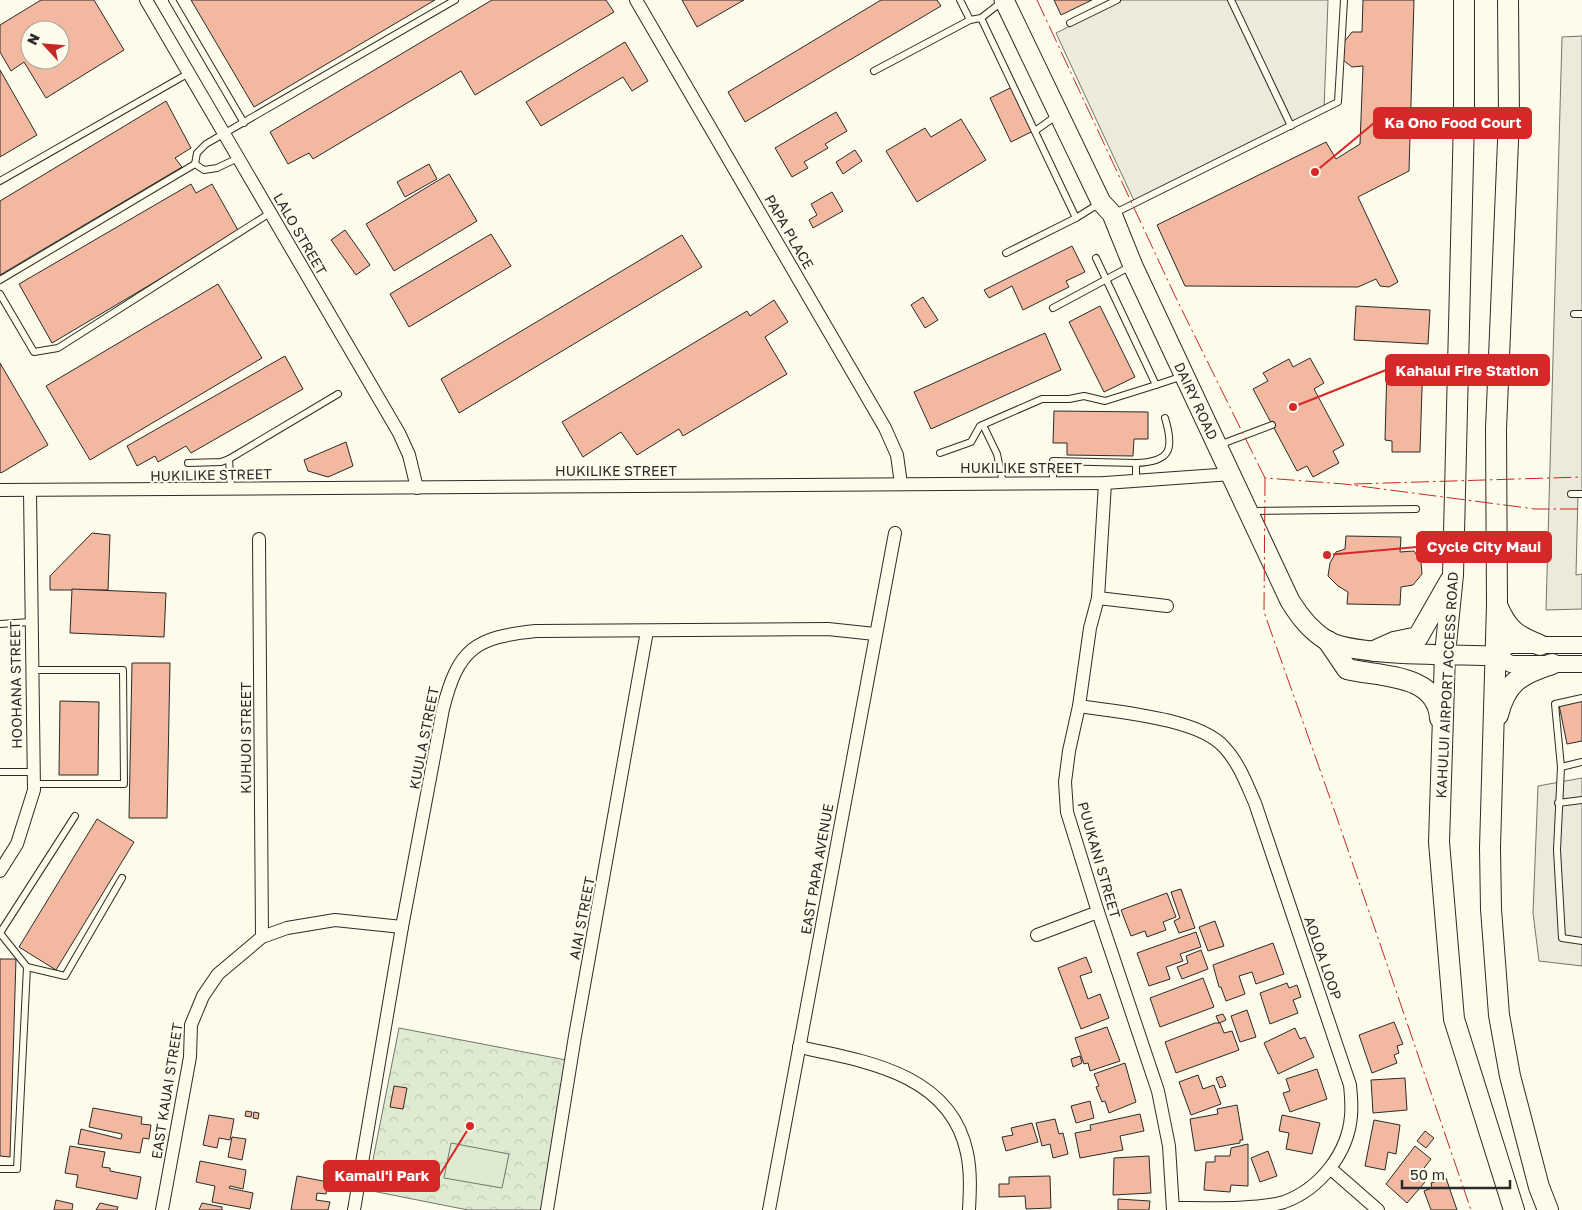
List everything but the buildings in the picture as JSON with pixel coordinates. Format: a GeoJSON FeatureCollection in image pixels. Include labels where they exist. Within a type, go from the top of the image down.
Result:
{"type":"FeatureCollection","features":[{"type":"Feature","properties":{"kind":"main road","name":"DAIRY ROAD"},"geometry":{"type":"LineString","coordinates":[[1004,0],[1106,208],[1290,601],[1306,625],[1328,641],[1346,648],[1495,656]]}},
{"type":"Feature","properties":{"kind":"main road","name":"KAHULUI AIRPORT ACCESS ROAD"},"geometry":{"type":"LineString","coordinates":[[1464,0],[1464,118],[1453,575],[1445,654],[1439,842],[1454,1019],[1514,1210]]}},
{"type":"Feature","properties":{"kind":"main road"},"geometry":{"type":"LineString","coordinates":[[1508,0],[1510,117],[1496,429],[1497,605],[1492,741],[1491,900],[1499,1015],[1510,1076],[1539,1187],[1548,1210]]}},
{"type":"Feature","properties":{"kind":"main road"},"geometry":{"type":"LineString","coordinates":[[1374,651],[1394,642],[1418,637],[1453,575]]}},
{"type":"Feature","properties":{"kind":"main road"},"geometry":{"type":"LineString","coordinates":[[1497,605],[1504,623],[1525,640],[1540,645]]}},
{"type":"Feature","properties":{"kind":"main road"},"geometry":{"type":"LineString","coordinates":[[1328,641],[1347,669],[1408,680],[1428,691],[1439,713],[1441,745]]}},
{"type":"Feature","properties":{"kind":"main road"},"geometry":{"type":"LineString","coordinates":[[1492,741],[1502,698],[1507,691],[1523,675],[1552,664]]}},
{"type":"Feature","properties":{"kind":"street","name":"LALO STREET"},"geometry":{"type":"LineString","coordinates":[[146,0],[399,433],[409,455],[417,488]]}},
{"type":"Feature","properties":{"kind":"street","name":"PAPA PLACE"},"geometry":{"type":"LineString","coordinates":[[636,0],[885,428],[897,455],[901,484]]}},
{"type":"Feature","properties":{"kind":"street","name":"HUKILIKE STREET"},"geometry":{"type":"LineString","coordinates":[[0,490],[1105,483],[1136,479],[1232,474]]}},
{"type":"Feature","properties":{"kind":"street","name":"PUUKANI STREET"},"geometry":{"type":"LineString","coordinates":[[1105,483],[1098,598],[1090,628],[1079,706],[1065,782],[1067,812],[1098,912],[1158,1091],[1169,1146],[1173,1209]]}},
{"type":"Feature","properties":{"kind":"street","name":"HOOHANA STREET"},"geometry":{"type":"LineString","coordinates":[[0,871],[17,844],[28,814],[33,778],[30,491]]}},
{"type":"Feature","properties":{"kind":"street","name":"EAST PAPA AVENUE"},"geometry":{"type":"LineString","coordinates":[[769,1210],[895,533]]}},
{"type":"Feature","properties":{"kind":"street","name":"KUHUOI STREET"},"geometry":{"type":"LineString","coordinates":[[259,539],[262,937]]}},
{"type":"Feature","properties":{"kind":"street"},"geometry":{"type":"LineString","coordinates":[[1098,598],[1167,606]]}},
{"type":"Feature","properties":{"kind":"street","name":"KUULA STREET"},"geometry":{"type":"LineString","coordinates":[[354,1210],[402,927],[443,709],[450,682],[459,663],[474,648],[489,638],[536,631],[648,632],[828,629],[875,634]]}},
{"type":"Feature","properties":{"kind":"street","name":"AIAI STREET"},"geometry":{"type":"LineString","coordinates":[[547,1210],[575,1036],[648,632]]}},
{"type":"Feature","properties":{"kind":"street"},"geometry":{"type":"LineString","coordinates":[[1582,645],[1509,646],[1495,656],[1511,664],[1582,664]]}},
{"type":"Feature","properties":{"kind":"street","name":"AOLOA LOOP"},"geometry":{"type":"LineString","coordinates":[[1079,706],[1150,718],[1203,731],[1223,745],[1238,764],[1255,803],[1350,1085],[1351,1116],[1345,1144],[1331,1169],[1310,1187],[1283,1203],[1247,1208],[1173,1209]]}},
{"type":"Feature","properties":{"kind":"street"},"geometry":{"type":"LineString","coordinates":[[1037,935],[1098,912]]}},
{"type":"Feature","properties":{"kind":"street","name":"EAST KAUAI STREET"},"geometry":{"type":"LineString","coordinates":[[162,1210],[190,1057],[191,1025],[203,996],[218,974],[262,937],[287,928],[335,920],[402,927]]}},
{"type":"Feature","properties":{"kind":"street"},"geometry":{"type":"LineString","coordinates":[[799,1047],[864,1061],[892,1070],[929,1090],[948,1109],[962,1134],[968,1154],[970,1178],[969,1210]]}},
{"type":"Feature","properties":{"kind":"street"},"geometry":{"type":"LineString","coordinates":[[1331,1169],[1378,1210]]}},
{"type":"Feature","properties":{"kind":"lane"},"geometry":{"type":"LineString","coordinates":[[172,0],[244,123]]}},
{"type":"Feature","properties":{"kind":"lane"},"geometry":{"type":"LineString","coordinates":[[0,280],[195,164],[197,153],[206,144],[455,0]]}},
{"type":"Feature","properties":{"kind":"lane"},"geometry":{"type":"LineString","coordinates":[[960,0],[970,20]]}},
{"type":"Feature","properties":{"kind":"lane"},"geometry":{"type":"LineString","coordinates":[[874,71],[970,20],[980,18],[1004,0]]}},
{"type":"Feature","properties":{"kind":"lane"},"geometry":{"type":"LineString","coordinates":[[1070,23],[1117,0]]}},
{"type":"Feature","properties":{"kind":"lane"},"geometry":{"type":"LineString","coordinates":[[1231,0],[1291,126]]}},
{"type":"Feature","properties":{"kind":"lane"},"geometry":{"type":"LineString","coordinates":[[1006,253],[1076,218],[1106,208],[1291,126],[1338,102],[1344,0]]}},
{"type":"Feature","properties":{"kind":"lane"},"geometry":{"type":"LineString","coordinates":[[980,18],[1076,218]]}},
{"type":"Feature","properties":{"kind":"lane"},"geometry":{"type":"LineString","coordinates":[[0,181],[189,73]]}},
{"type":"Feature","properties":{"kind":"lane"},"geometry":{"type":"LineString","coordinates":[[1034,130],[1060,114]]}},
{"type":"Feature","properties":{"kind":"lane"},"geometry":{"type":"LineString","coordinates":[[195,164],[204,170],[217,168],[238,158]]}},
{"type":"Feature","properties":{"kind":"lane"},"geometry":{"type":"LineString","coordinates":[[0,294],[34,352],[58,348],[270,213]]}},
{"type":"Feature","properties":{"kind":"lane"},"geometry":{"type":"LineString","coordinates":[[1096,258],[1156,385]]}},
{"type":"Feature","properties":{"kind":"lane"},"geometry":{"type":"LineString","coordinates":[[1053,308],[1108,281],[1133,266]]}},
{"type":"Feature","properties":{"kind":"lane"},"geometry":{"type":"LineString","coordinates":[[1574,314],[1582,314]]}},
{"type":"Feature","properties":{"kind":"lane"},"geometry":{"type":"LineString","coordinates":[[940,453],[972,442],[983,425],[1042,398],[1069,399],[1084,396],[1105,401],[1184,376]]}},
{"type":"Feature","properties":{"kind":"lane"},"geometry":{"type":"LineString","coordinates":[[188,463],[222,462],[230,459],[338,394]]}},
{"type":"Feature","properties":{"kind":"lane"},"geometry":{"type":"LineString","coordinates":[[1053,483],[1052,461],[1152,462],[1165,454],[1171,446],[1165,418]]}},
{"type":"Feature","properties":{"kind":"lane"},"geometry":{"type":"LineString","coordinates":[[983,425],[997,454],[1003,483]]}},
{"type":"Feature","properties":{"kind":"lane"},"geometry":{"type":"LineString","coordinates":[[1217,446],[1272,425]]}},
{"type":"Feature","properties":{"kind":"lane"},"geometry":{"type":"LineString","coordinates":[[230,459],[232,490]]}},
{"type":"Feature","properties":{"kind":"lane"},"geometry":{"type":"LineString","coordinates":[[1136,463],[1136,479]]}},
{"type":"Feature","properties":{"kind":"lane"},"geometry":{"type":"LineString","coordinates":[[1571,494],[1582,494]]}},
{"type":"Feature","properties":{"kind":"lane"},"geometry":{"type":"LineString","coordinates":[[1249,511],[1416,510]]}},
{"type":"Feature","properties":{"kind":"lane"},"geometry":{"type":"LineString","coordinates":[[0,624],[30,622]]}},
{"type":"Feature","properties":{"kind":"lane"},"geometry":{"type":"LineString","coordinates":[[0,772],[33,778],[124,784],[123,670],[32,670]]}},
{"type":"Feature","properties":{"kind":"lane"},"geometry":{"type":"LineString","coordinates":[[1582,698],[1555,704],[1561,767],[1557,850],[1562,938],[1582,941]]}},
{"type":"Feature","properties":{"kind":"lane"},"geometry":{"type":"LineString","coordinates":[[1561,767],[1582,762]]}},
{"type":"Feature","properties":{"kind":"lane"},"geometry":{"type":"LineString","coordinates":[[1558,804],[1582,800]]}},
{"type":"Feature","properties":{"kind":"lane"},"geometry":{"type":"LineString","coordinates":[[75,816],[0,933],[27,967],[64,976],[122,878]]}},
{"type":"Feature","properties":{"kind":"lane"},"geometry":{"type":"LineString","coordinates":[[0,1169],[17,1169],[27,967]]}},
{"type":"Feature","properties":{"kind":"green space"},"geometry":{"type":"Polygon","coordinates":[[[399,1028],[571,1061],[547,1210],[468,1210],[367,1190],[399,1028]]]}},
{"type":"Feature","properties":{"kind":"green space"},"geometry":{"type":"Polygon","coordinates":[[[451,1143],[509,1154],[502,1188],[444,1178],[451,1143]]]}},
{"type":"Feature","properties":{"kind":"shaded area"},"geometry":{"type":"Polygon","coordinates":[[[1122,0],[1328,0],[1324,110],[1136,205],[1056,33],[1122,0]]]}},
{"type":"Feature","properties":{"kind":"shaded area"},"geometry":{"type":"Polygon","coordinates":[[[1582,36],[1582,492],[1578,493],[1576,575],[1582,574],[1582,609],[1546,610],[1562,37],[1582,36]]]}},
{"type":"Feature","properties":{"kind":"shaded area"},"geometry":{"type":"Polygon","coordinates":[[[1582,778],[1582,966],[1539,961],[1533,913],[1538,786],[1582,778]]]}},
{"type":"Feature","properties":{"kind":"power"},"geometry":{"type":"LineString","coordinates":[[1037,0],[1176,298],[1265,478],[1344,484],[1535,509],[1582,509]]}},
{"type":"Feature","properties":{"kind":"power"},"geometry":{"type":"LineString","coordinates":[[1354,484],[1582,477]]}},
{"type":"Feature","properties":{"kind":"power"},"geometry":{"type":"LineString","coordinates":[[1265,478],[1264,612],[1336,815],[1471,1210]]}},
{"type":"Feature","properties":{"kind":"place","name":"Ka Ono Food Court"},"geometry":{"type":"Point","coordinates":[1315,172]}},
{"type":"Feature","properties":{"kind":"place","name":"Kahalui Fire Station"},"geometry":{"type":"Point","coordinates":[1293,407]}},
{"type":"Feature","properties":{"kind":"place","name":"Cycle City Maui"},"geometry":{"type":"Point","coordinates":[1327,555]}},
{"type":"Feature","properties":{"kind":"place","name":"Kamali'i Park"},"geometry":{"type":"Point","coordinates":[470,1126]}}]}
